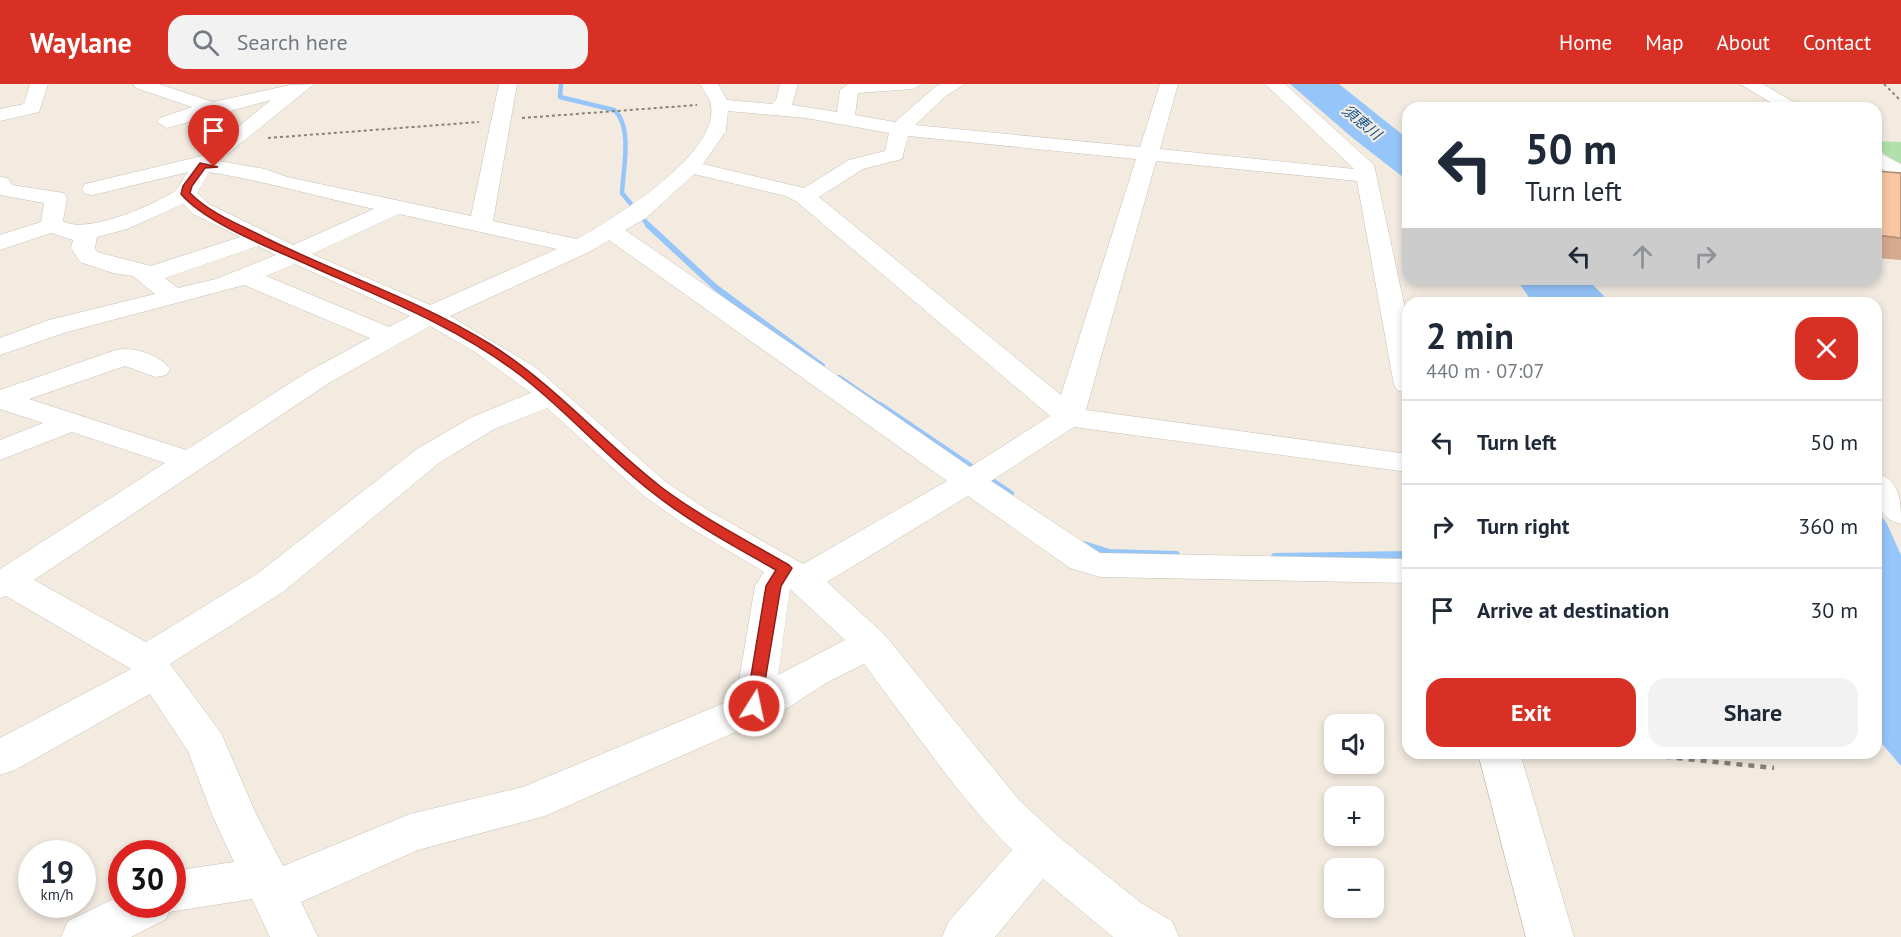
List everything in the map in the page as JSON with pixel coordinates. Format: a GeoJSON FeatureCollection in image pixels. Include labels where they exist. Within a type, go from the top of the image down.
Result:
{"type":"FeatureCollection","features":[{"type":"Feature","properties":{"kind":"street"},"geometry":{"type":"LineString","coordinates":[[0,115],[33,108],[39,84]]}},
{"type":"Feature","properties":{"kind":"street"},"geometry":{"type":"LineString","coordinates":[[142,84],[215,108],[230,122],[256,122]]}},
{"type":"Feature","properties":{"kind":"street"},"geometry":{"type":"LineString","coordinates":[[481,225],[508,84]]}},
{"type":"Feature","properties":{"kind":"street"},"geometry":{"type":"LineString","coordinates":[[776,110],[785,102],[789,84]]}},
{"type":"Feature","properties":{"kind":"street"},"geometry":{"type":"LineString","coordinates":[[839,119],[846,115],[849,90],[857,87],[913,84]]}},
{"type":"Feature","properties":{"kind":"street"},"geometry":{"type":"LineString","coordinates":[[754,706],[773,586],[969,481],[1069,417],[1169,84]]}},
{"type":"Feature","properties":{"kind":"street"},"geometry":{"type":"LineString","coordinates":[[1274,84],[1364,165],[1402,348]]}},
{"type":"Feature","properties":{"kind":"street"},"geometry":{"type":"LineString","coordinates":[[1749,84],[1783,102]]}},
{"type":"Feature","properties":{"kind":"street"},"geometry":{"type":"LineString","coordinates":[[805,197],[856,164],[895,155],[899,129],[945,85]]}},
{"type":"Feature","properties":{"kind":"street"},"geometry":{"type":"LineString","coordinates":[[180,95],[203,87]]}},
{"type":"Feature","properties":{"kind":"street"},"geometry":{"type":"LineString","coordinates":[[167,122],[302,87]]}},
{"type":"Feature","properties":{"kind":"street"},"geometry":{"type":"LineString","coordinates":[[186,194],[187,186],[206,163],[231,140],[302,87]]}},
{"type":"Feature","properties":{"kind":"street"},"geometry":{"type":"LineString","coordinates":[[294,937],[235,817],[206,745],[151,667],[4,583],[319,377],[430,315],[581,248],[638,213],[690,167],[710,143],[716,130],[716,97],[776,110],[806,112],[899,129],[1365,176]]}},
{"type":"Feature","properties":{"kind":"street"},"geometry":{"type":"LineString","coordinates":[[1882,161],[1901,173]]}},
{"type":"Feature","properties":{"kind":"street"},"geometry":{"type":"LineString","coordinates":[[93,189],[206,163],[265,174],[281,182],[581,248]]}},
{"type":"Feature","properties":{"kind":"street"},"geometry":{"type":"LineString","coordinates":[[690,167],[793,191],[805,197],[1030,382],[1069,417],[1402,462]]}},
{"type":"Feature","properties":{"kind":"street"},"geometry":{"type":"LineString","coordinates":[[0,183],[5,190],[56,198],[51,218],[53,225],[59,230],[86,234],[121,224],[186,194]]}},
{"type":"Feature","properties":{"kind":"street"},"geometry":{"type":"LineString","coordinates":[[1882,184],[1901,186]]}},
{"type":"Feature","properties":{"kind":"street"},"geometry":{"type":"LineString","coordinates":[[186,194],[201,209],[294,255],[430,315],[493,351],[525,373],[656,489],[694,516],[794,574],[871,644],[1004,813],[1132,931]]}},
{"type":"Feature","properties":{"kind":"street"},"geometry":{"type":"LineString","coordinates":[[0,347],[58,326],[225,284],[397,207]]}},
{"type":"Feature","properties":{"kind":"street"},"geometry":{"type":"LineString","coordinates":[[0,243],[53,225]]}},
{"type":"Feature","properties":{"kind":"street"},"geometry":{"type":"LineString","coordinates":[[611,231],[1082,560],[1100,565],[1402,572]]}},
{"type":"Feature","properties":{"kind":"street"},"geometry":{"type":"LineString","coordinates":[[86,234],[83,248],[88,257],[122,268],[140,269],[172,297]]}},
{"type":"Feature","properties":{"kind":"street"},"geometry":{"type":"LineString","coordinates":[[146,276],[260,238]]}},
{"type":"Feature","properties":{"kind":"street"},"geometry":{"type":"LineString","coordinates":[[243,276],[376,330],[387,338]]}},
{"type":"Feature","properties":{"kind":"street"},"geometry":{"type":"LineString","coordinates":[[1,399],[126,356],[156,369]]}},
{"type":"Feature","properties":{"kind":"street"},"geometry":{"type":"LineString","coordinates":[[0,758],[151,667],[270,583],[428,456],[483,423],[550,396]]}},
{"type":"Feature","properties":{"kind":"street"},"geometry":{"type":"LineString","coordinates":[[1,399],[190,461]]}},
{"type":"Feature","properties":{"kind":"street"},"geometry":{"type":"LineString","coordinates":[[0,451],[71,422]]}},
{"type":"Feature","properties":{"kind":"street"},"geometry":{"type":"LineString","coordinates":[[1882,490],[1901,514]]}},
{"type":"Feature","properties":{"kind":"street"},"geometry":{"type":"LineString","coordinates":[[186,891],[269,884],[410,833],[530,803],[754,706],[871,644]]}},
{"type":"Feature","properties":{"kind":"street"},"geometry":{"type":"LineString","coordinates":[[1500,759],[1550,937]]}},
{"type":"Feature","properties":{"kind":"street"},"geometry":{"type":"LineString","coordinates":[[966,937],[1023,868],[1043,851]]}},
{"type":"Feature","properties":{"kind":"street"},"geometry":{"type":"LineString","coordinates":[[85,937],[122,918]]}},
{"type":"Feature","properties":{"kind":"path"},"geometry":{"type":"LineString","coordinates":[[1884,84],[1901,101]]}},
{"type":"Feature","properties":{"kind":"path"},"geometry":{"type":"LineString","coordinates":[[231,140],[501,120],[716,97]]}},
{"type":"Feature","properties":{"kind":"path"},"geometry":{"type":"LineString","coordinates":[[1687,759],[1774,768]]}},
{"type":"Feature","properties":{"kind":"green space"},"geometry":{"type":"Polygon","coordinates":[[[1882,141],[1901,142],[1901,165],[1882,152],[1882,141]]]}},
{"type":"Feature","properties":{"kind":"water","name":"須恵川"},"geometry":{"type":"Polygon","coordinates":[[[1290,84],[1339,84],[1402,134],[1402,176],[1290,84]]]}},
{"type":"Feature","properties":{"kind":"water"},"geometry":{"type":"Polygon","coordinates":[[[1520,285],[1593,285],[1605,297],[1529,297],[1520,285]]]}},
{"type":"Feature","properties":{"kind":"water"},"geometry":{"type":"Polygon","coordinates":[[[1882,516],[1901,555],[1901,766],[1882,744],[1882,516]]]}},
{"type":"Feature","properties":{"kind":"building"},"geometry":{"type":"Polygon","coordinates":[[[1882,171],[1901,173],[1901,238],[1882,236],[1882,171]]]}},
{"type":"Feature","properties":{"kind":"waterway"},"geometry":{"type":"LineString","coordinates":[[561,84],[560,97],[614,110],[620,117],[625,137],[622,193],[649,226]]}},
{"type":"Feature","properties":{"kind":"waterway"},"geometry":{"type":"LineString","coordinates":[[649,226],[715,287],[822,366]]}},
{"type":"Feature","properties":{"kind":"waterway"},"geometry":{"type":"LineString","coordinates":[[839,378],[883,408]]}},
{"type":"Feature","properties":{"kind":"waterway"},"geometry":{"type":"LineString","coordinates":[[880,406],[1010,494]]}},
{"type":"Feature","properties":{"kind":"waterway"},"geometry":{"type":"LineString","coordinates":[[1084,545],[1109,553],[1176,555]]}},
{"type":"Feature","properties":{"kind":"waterway"},"geometry":{"type":"LineString","coordinates":[[1275,557],[1402,555]]}},
{"type":"Feature","properties":{"kind":"route"},"geometry":{"type":"LineString","coordinates":[[214,167],[203,165],[187,186],[186,194],[201,209],[295,256],[430,315],[485,346],[525,373],[656,489],[694,516],[784,568],[773,586],[754,706]]}}]}
